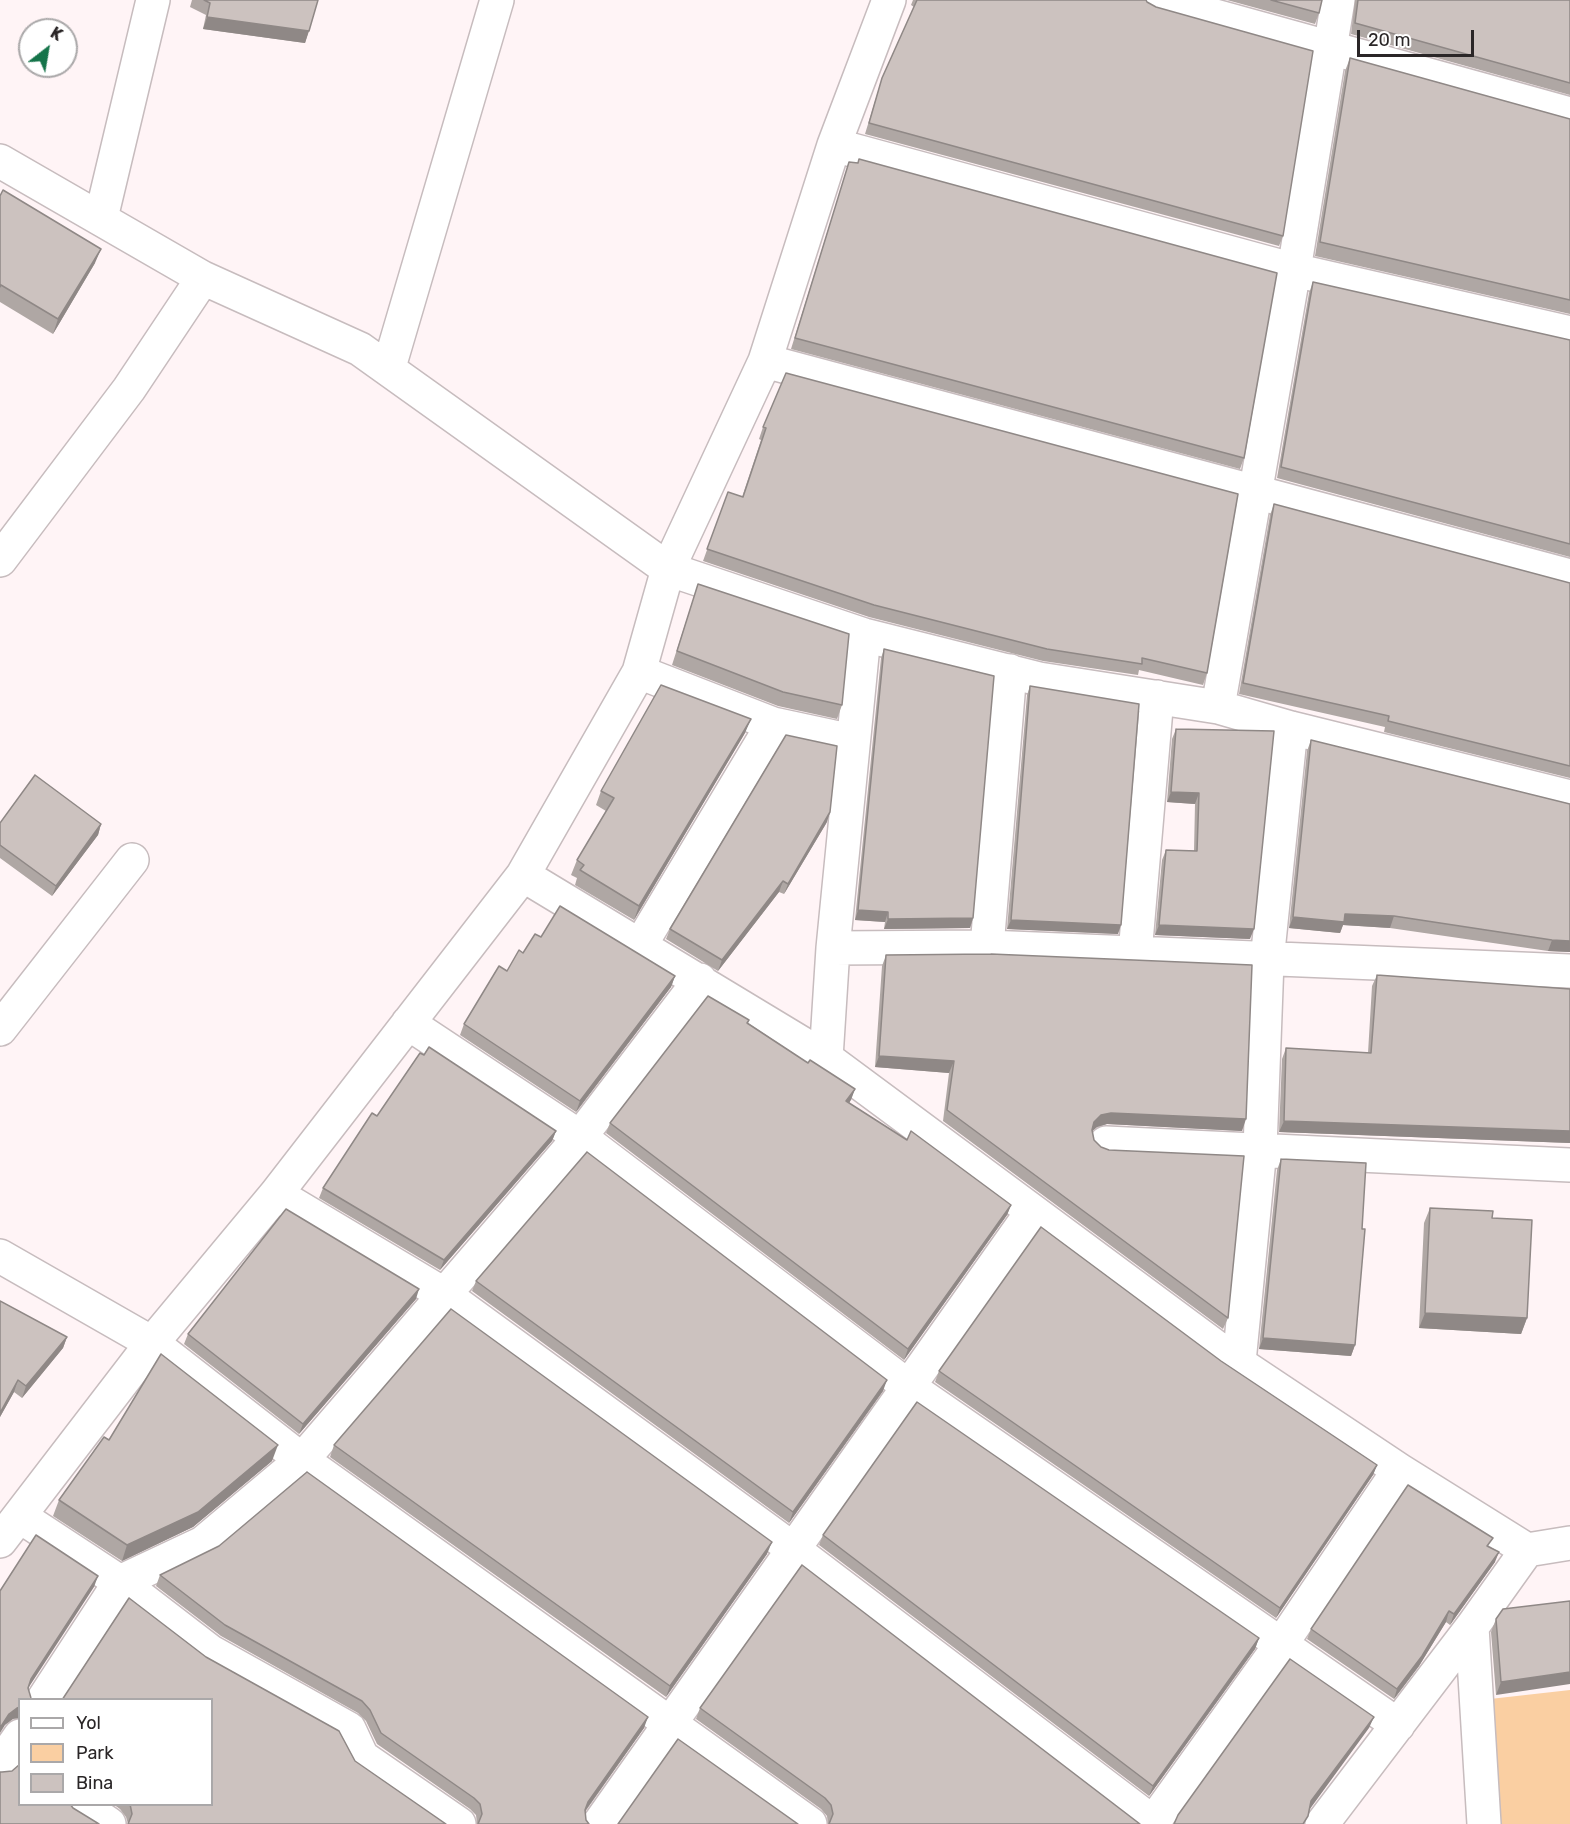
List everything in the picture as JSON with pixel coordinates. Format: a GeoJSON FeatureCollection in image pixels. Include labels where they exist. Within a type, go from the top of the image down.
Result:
{"type":"FeatureCollection","features":[{"type":"Feature","properties":{"kind":"street"},"geometry":{"type":"LineString","coordinates":[[101,218],[153,0]]}},
{"type":"Feature","properties":{"kind":"street"},"geometry":{"type":"LineString","coordinates":[[389,367],[497,0]]}},
{"type":"Feature","properties":{"kind":"street"},"geometry":{"type":"LineString","coordinates":[[459,1824],[362,1757],[349,1729],[211,1652],[120,1582],[10,1529],[152,1343],[276,1194],[523,875],[639,672],[668,569],[765,361],[834,145],[889,0]]}},
{"type":"Feature","properties":{"kind":"street"},"geometry":{"type":"LineString","coordinates":[[1157,0],[1329,50],[1570,114]]}},
{"type":"Feature","properties":{"kind":"street"},"geometry":{"type":"LineString","coordinates":[[1218,706],[1294,270],[1338,0]]}},
{"type":"Feature","properties":{"kind":"street"},"geometry":{"type":"LineString","coordinates":[[834,145],[1294,270],[1570,333]]}},
{"type":"Feature","properties":{"kind":"street"},"geometry":{"type":"LineString","coordinates":[[0,161],[204,278],[360,349],[389,367],[668,569],[864,635],[1039,679],[1218,706],[1291,728],[1570,797]]}},
{"type":"Feature","properties":{"kind":"street"},"geometry":{"type":"LineString","coordinates":[[0,560],[129,389],[204,278]]}},
{"type":"Feature","properties":{"kind":"street"},"geometry":{"type":"LineString","coordinates":[[765,361],[1570,576]]}},
{"type":"Feature","properties":{"kind":"street"},"geometry":{"type":"LineString","coordinates":[[826,1058],[833,948],[864,635]]}},
{"type":"Feature","properties":{"kind":"street"},"geometry":{"type":"LineString","coordinates":[[987,947],[1010,671]]}},
{"type":"Feature","properties":{"kind":"street"},"geometry":{"type":"LineString","coordinates":[[639,672],[773,724],[852,741]]}},
{"type":"Feature","properties":{"kind":"street"},"geometry":{"type":"LineString","coordinates":[[1135,954],[1157,697]]}},
{"type":"Feature","properties":{"kind":"street"},"geometry":{"type":"LineString","coordinates":[[641,944],[773,724]]}},
{"type":"Feature","properties":{"kind":"street"},"geometry":{"type":"LineString","coordinates":[[1239,1362],[1260,1149],[1267,961],[1291,728]]}},
{"type":"Feature","properties":{"kind":"street"},"geometry":{"type":"LineString","coordinates":[[0,1029],[132,860]]}},
{"type":"Feature","properties":{"kind":"street"},"geometry":{"type":"LineString","coordinates":[[523,875],[641,944],[826,1058],[1032,1212],[1239,1362],[1399,1470],[1527,1550],[1570,1543]]}},
{"type":"Feature","properties":{"kind":"street"},"geometry":{"type":"LineString","coordinates":[[833,948],[987,947],[1267,961],[1570,971]]}},
{"type":"Feature","properties":{"kind":"street"},"geometry":{"type":"LineString","coordinates":[[44,1698],[120,1582],[203,1543],[302,1460],[580,1137],[700,980]]}},
{"type":"Feature","properties":{"kind":"street"},"geometry":{"type":"LineString","coordinates":[[408,1023],[580,1137],[909,1387],[1398,1725]]}},
{"type":"Feature","properties":{"kind":"street"},"geometry":{"type":"LineString","coordinates":[[1106,1143],[1570,1165]]}},
{"type":"Feature","properties":{"kind":"street"},"geometry":{"type":"LineString","coordinates":[[276,1194],[445,1295],[793,1549],[1153,1824],[1282,1643],[1399,1470]]}},
{"type":"Feature","properties":{"kind":"street"},"geometry":{"type":"LineString","coordinates":[[599,1824],[1032,1212]]}},
{"type":"Feature","properties":{"kind":"street"},"geometry":{"type":"LineString","coordinates":[[0,1257],[152,1343],[302,1460],[810,1824]]}},
{"type":"Feature","properties":{"kind":"street"},"geometry":{"type":"LineString","coordinates":[[1322,1824],[1472,1627],[1527,1550]]}},
{"type":"Feature","properties":{"kind":"street"},"geometry":{"type":"LineString","coordinates":[[1472,1627],[1484,1824]]}},
{"type":"Feature","properties":{"kind":"street"},"geometry":{"type":"LineString","coordinates":[[83,1806],[109,1824]]}},
{"type":"Feature","properties":{"kind":"green space"},"geometry":{"type":"Polygon","coordinates":[[[1570,1690],[1570,1824],[1499,1824],[1490,1699],[1570,1690]]]}},
{"type":"Feature","properties":{"kind":"building"},"geometry":{"type":"Polygon","coordinates":[[[204,0],[318,0],[309,31],[207,17],[210,3],[204,0]]]}},
{"type":"Feature","properties":{"kind":"building"},"geometry":{"type":"Polygon","coordinates":[[[917,0],[1146,0],[1156,7],[1313,51],[1283,236],[869,123],[882,78],[917,0]]]}},
{"type":"Feature","properties":{"kind":"building"},"geometry":{"type":"Polygon","coordinates":[[[1271,0],[1322,0],[1319,13],[1271,0]]]}},
{"type":"Feature","properties":{"kind":"building"},"geometry":{"type":"Polygon","coordinates":[[[1358,0],[1570,0],[1570,83],[1355,23],[1358,0]]]}},
{"type":"Feature","properties":{"kind":"building"},"geometry":{"type":"Polygon","coordinates":[[[1350,58],[1570,119],[1570,300],[1320,242],[1350,58]]]}},
{"type":"Feature","properties":{"kind":"building"},"geometry":{"type":"Polygon","coordinates":[[[859,159],[1277,273],[1244,458],[795,338],[849,162],[858,163],[859,159]]]}},
{"type":"Feature","properties":{"kind":"building"},"geometry":{"type":"Polygon","coordinates":[[[3,190],[101,249],[58,319],[1,285],[0,287],[0,196],[3,190]]]}},
{"type":"Feature","properties":{"kind":"building"},"geometry":{"type":"Polygon","coordinates":[[[1313,282],[1570,340],[1570,544],[1281,467],[1313,282]]]}},
{"type":"Feature","properties":{"kind":"building"},"geometry":{"type":"Polygon","coordinates":[[[786,373],[1238,494],[1207,673],[1142,658],[1142,664],[1047,649],[874,605],[707,549],[728,492],[743,497],[766,428],[763,427],[786,373]]]}},
{"type":"Feature","properties":{"kind":"building"},"geometry":{"type":"Polygon","coordinates":[[[1274,504],[1570,583],[1570,766],[1388,721],[1389,716],[1243,683],[1274,504]]]}},
{"type":"Feature","properties":{"kind":"building"},"geometry":{"type":"Polygon","coordinates":[[[698,584],[849,634],[842,705],[783,692],[677,651],[698,584]]]}},
{"type":"Feature","properties":{"kind":"building"},"geometry":{"type":"Polygon","coordinates":[[[884,649],[994,676],[973,918],[888,919],[888,912],[858,910],[884,649]]]}},
{"type":"Feature","properties":{"kind":"building"},"geometry":{"type":"Polygon","coordinates":[[[661,685],[751,719],[639,906],[580,870],[584,865],[577,860],[614,798],[601,791],[661,685]]]}},
{"type":"Feature","properties":{"kind":"building"},"geometry":{"type":"Polygon","coordinates":[[[1030,686],[1139,704],[1121,925],[1011,920],[1030,686]]]}},
{"type":"Feature","properties":{"kind":"building"},"geometry":{"type":"Polygon","coordinates":[[[1176,729],[1274,731],[1254,929],[1159,925],[1166,850],[1197,851],[1199,793],[1171,792],[1176,729]]]}},
{"type":"Feature","properties":{"kind":"building"},"geometry":{"type":"Polygon","coordinates":[[[786,735],[837,746],[830,812],[788,884],[783,881],[722,960],[670,929],[786,735]]]}},
{"type":"Feature","properties":{"kind":"building"},"geometry":{"type":"Polygon","coordinates":[[[1311,740],[1570,804],[1570,941],[1394,916],[1345,914],[1344,922],[1293,917],[1311,740]]]}},
{"type":"Feature","properties":{"kind":"building"},"geometry":{"type":"Polygon","coordinates":[[[35,775],[101,824],[56,886],[0,845],[0,823],[35,775]]]}},
{"type":"Feature","properties":{"kind":"building"},"geometry":{"type":"Polygon","coordinates":[[[560,906],[675,976],[580,1101],[464,1024],[499,966],[507,971],[519,950],[523,953],[535,934],[541,937],[560,906]]]}},
{"type":"Feature","properties":{"kind":"building"},"geometry":{"type":"Polygon","coordinates":[[[991,954],[1252,965],[1246,1119],[1111,1113],[1101,1115],[1094,1122],[1092,1130],[1094,1140],[1101,1147],[1109,1150],[1244,1156],[1228,1318],[947,1110],[954,1061],[879,1056],[886,955],[991,954]]]}},
{"type":"Feature","properties":{"kind":"building"},"geometry":{"type":"Polygon","coordinates":[[[1377,975],[1570,989],[1570,1131],[1284,1121],[1286,1048],[1371,1053],[1377,975]]]}},
{"type":"Feature","properties":{"kind":"building"},"geometry":{"type":"Polygon","coordinates":[[[708,996],[749,1020],[747,1023],[808,1063],[810,1060],[855,1089],[846,1101],[907,1140],[911,1131],[1011,1205],[908,1349],[610,1123],[708,996]]]}},
{"type":"Feature","properties":{"kind":"building"},"geometry":{"type":"Polygon","coordinates":[[[429,1047],[556,1131],[444,1260],[323,1188],[372,1113],[377,1116],[420,1053],[424,1055],[429,1047]]]}},
{"type":"Feature","properties":{"kind":"building"},"geometry":{"type":"Polygon","coordinates":[[[587,1152],[887,1380],[793,1512],[476,1281],[587,1152]]]}},
{"type":"Feature","properties":{"kind":"building"},"geometry":{"type":"Polygon","coordinates":[[[1281,1159],[1366,1163],[1362,1229],[1365,1229],[1355,1345],[1263,1338],[1281,1159]]]}},
{"type":"Feature","properties":{"kind":"building"},"geometry":{"type":"Polygon","coordinates":[[[1430,1208],[1493,1211],[1492,1218],[1532,1220],[1527,1318],[1425,1313],[1430,1208]]]}},
{"type":"Feature","properties":{"kind":"building"},"geometry":{"type":"Polygon","coordinates":[[[286,1209],[419,1289],[303,1424],[188,1334],[286,1209]]]}},
{"type":"Feature","properties":{"kind":"building"},"geometry":{"type":"Polygon","coordinates":[[[1041,1227],[1221,1361],[1377,1465],[1280,1608],[939,1371],[1041,1227]]]}},
{"type":"Feature","properties":{"kind":"building"},"geometry":{"type":"Polygon","coordinates":[[[0,1301],[67,1337],[26,1386],[18,1380],[0,1413],[0,1301]]]}},
{"type":"Feature","properties":{"kind":"building"},"geometry":{"type":"Polygon","coordinates":[[[451,1309],[772,1542],[670,1686],[334,1445],[451,1309]]]}},
{"type":"Feature","properties":{"kind":"building"},"geometry":{"type":"Polygon","coordinates":[[[161,1354],[278,1445],[198,1512],[127,1545],[59,1500],[104,1437],[109,1440],[161,1354]]]}},
{"type":"Feature","properties":{"kind":"building"},"geometry":{"type":"Polygon","coordinates":[[[917,1402],[1259,1638],[1153,1786],[823,1535],[917,1402]]]}},
{"type":"Feature","properties":{"kind":"building"},"geometry":{"type":"Polygon","coordinates":[[[307,1472],[648,1717],[588,1802],[585,1810],[589,1824],[478,1824],[482,1814],[480,1804],[381,1733],[370,1710],[362,1701],[225,1625],[160,1575],[219,1546],[307,1472]]]}},
{"type":"Feature","properties":{"kind":"building"},"geometry":{"type":"Polygon","coordinates":[[[1408,1485],[1493,1538],[1487,1546],[1499,1552],[1454,1614],[1449,1611],[1422,1656],[1397,1689],[1311,1629],[1408,1485]]]}},
{"type":"Feature","properties":{"kind":"building"},"geometry":{"type":"Polygon","coordinates":[[[36,1535],[98,1576],[31,1679],[28,1688],[31,1698],[18,1698],[18,1708],[9,1714],[0,1728],[0,1591],[36,1535]]]}},
{"type":"Feature","properties":{"kind":"building"},"geometry":{"type":"Polygon","coordinates":[[[802,1565],[1140,1824],[829,1824],[833,1814],[831,1805],[825,1798],[700,1708],[802,1565]]]}},
{"type":"Feature","properties":{"kind":"building"},"geometry":{"type":"Polygon","coordinates":[[[129,1598],[206,1657],[339,1731],[355,1761],[446,1824],[128,1824],[132,1814],[130,1806],[213,1806],[213,1698],[63,1698],[129,1598]]]}},
{"type":"Feature","properties":{"kind":"building"},"geometry":{"type":"Polygon","coordinates":[[[1570,1601],[1570,1672],[1501,1682],[1496,1619],[1503,1609],[1570,1601]]]}},
{"type":"Feature","properties":{"kind":"building"},"geometry":{"type":"Polygon","coordinates":[[[1290,1659],[1374,1717],[1311,1801],[1308,1816],[1303,1824],[1174,1824],[1178,1815],[1290,1659]]]}},
{"type":"Feature","properties":{"kind":"building"},"geometry":{"type":"Polygon","coordinates":[[[678,1739],[798,1824],[618,1824],[678,1739]]]}},
{"type":"Feature","properties":{"kind":"building"},"geometry":{"type":"Polygon","coordinates":[[[18,1766],[18,1806],[72,1806],[99,1824],[0,1824],[0,1772],[12,1771],[18,1766]]]}}]}
